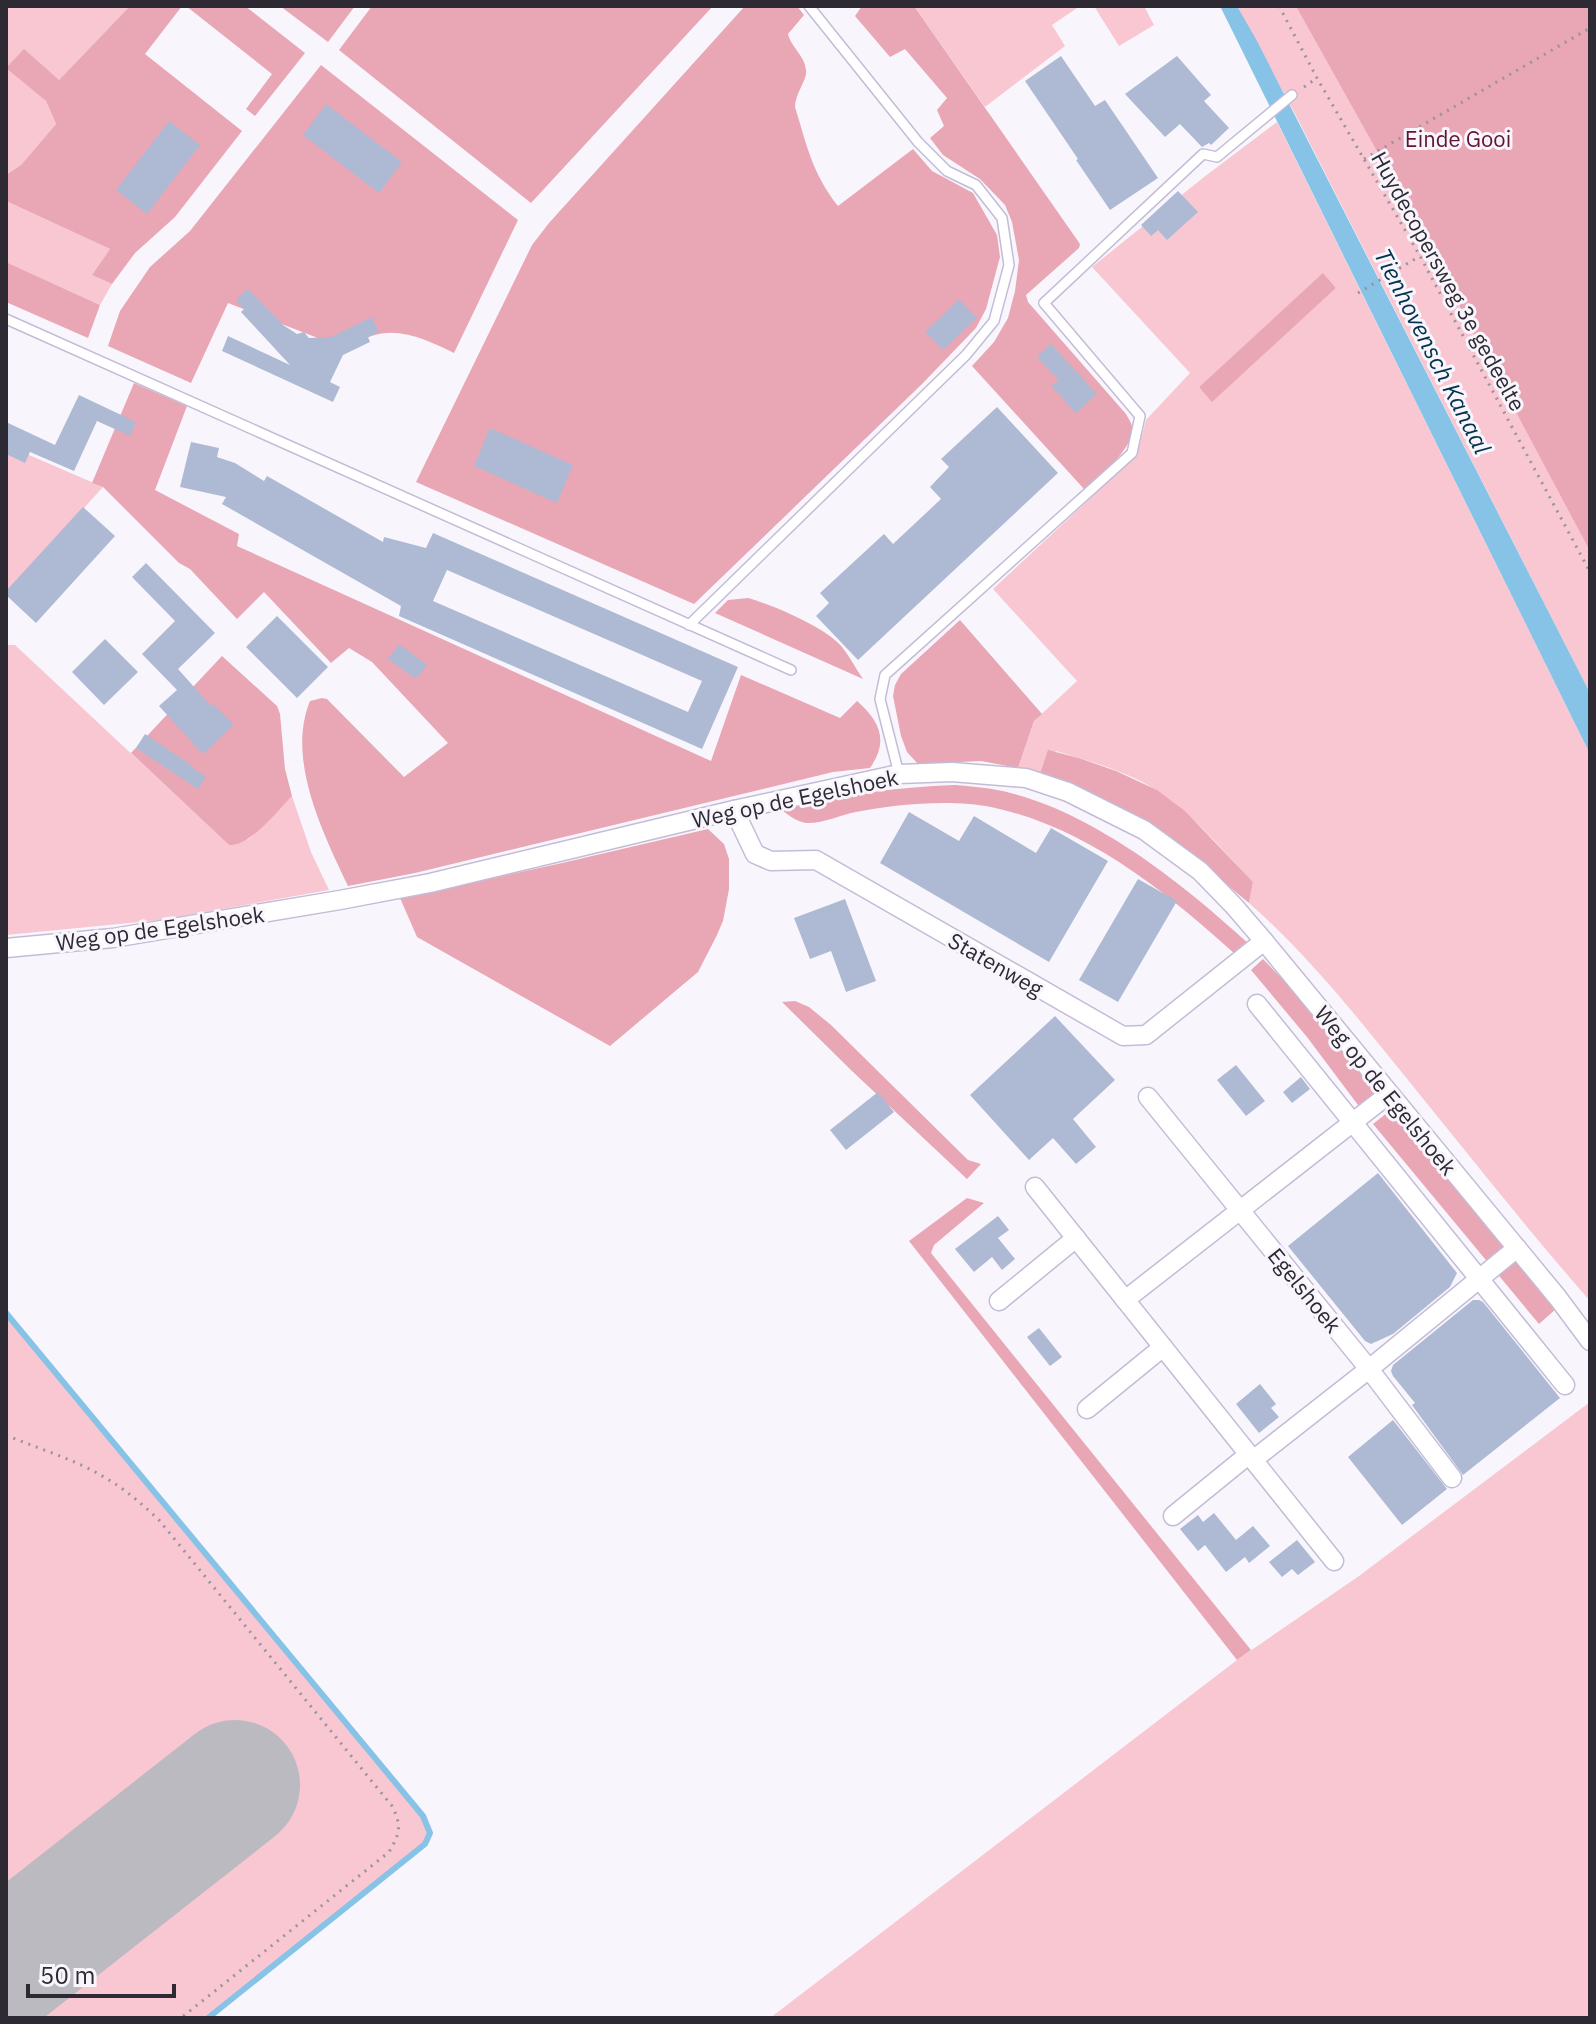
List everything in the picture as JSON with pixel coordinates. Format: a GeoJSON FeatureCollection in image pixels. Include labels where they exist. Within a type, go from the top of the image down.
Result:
{"type":"FeatureCollection","features":[{"type":"Feature","properties":{"kind":"street","name":"Weg op de Egelshoek"},"geometry":{"type":"LineString","coordinates":[[6,948],[113,938],[400,888],[899,774],[952,772],[1026,778],[1068,792],[1144,830],[1200,871],[1264,941],[1590,1341]]}},
{"type":"Feature","properties":{"kind":"street","name":"Statenweg"},"geometry":{"type":"LineString","coordinates":[[734,810],[755,854],[771,861],[816,860],[1123,1036],[1146,1035],[1264,941]]}},
{"type":"Feature","properties":{"kind":"street"},"geometry":{"type":"LineString","coordinates":[[1257,1004],[1565,1385]]}},
{"type":"Feature","properties":{"kind":"street"},"geometry":{"type":"LineString","coordinates":[[1125,1300],[1389,1094]]}},
{"type":"Feature","properties":{"kind":"street","name":"Egelshoek"},"geometry":{"type":"LineString","coordinates":[[1148,1097],[1369,1369],[1452,1478]]}},
{"type":"Feature","properties":{"kind":"street"},"geometry":{"type":"LineString","coordinates":[[1035,1187],[1334,1561]]}},
{"type":"Feature","properties":{"kind":"street"},"geometry":{"type":"LineString","coordinates":[[999,1301],[1076,1238]]}},
{"type":"Feature","properties":{"kind":"street"},"geometry":{"type":"LineString","coordinates":[[1173,1516],[1369,1369],[1517,1248]]}},
{"type":"Feature","properties":{"kind":"street"},"geometry":{"type":"LineString","coordinates":[[1087,1409],[1163,1347]]}},
{"type":"Feature","properties":{"kind":"lane"},"geometry":{"type":"LineString","coordinates":[[689,625],[966,355],[994,321],[1009,265],[1002,218],[976,185],[947,171],[918,142],[809,6]]}},
{"type":"Feature","properties":{"kind":"lane"},"geometry":{"type":"LineString","coordinates":[[899,774],[880,699],[885,675],[1132,453],[1140,416],[1044,303],[1203,154],[1217,157],[1292,95]]}},
{"type":"Feature","properties":{"kind":"lane"},"geometry":{"type":"LineString","coordinates":[[6,319],[791,670]]}},
{"type":"Feature","properties":{"kind":"path","name":"Huydecopersweg 3e gedeelte"},"geometry":{"type":"LineString","coordinates":[[1279,6],[1420,256],[1590,572]]}},
{"type":"Feature","properties":{"kind":"path"},"geometry":{"type":"LineString","coordinates":[[1364,159],[1590,28]]}},
{"type":"Feature","properties":{"kind":"path"},"geometry":{"type":"LineString","coordinates":[[1358,293],[1420,256]]}},
{"type":"Feature","properties":{"kind":"path"},"geometry":{"type":"LineString","coordinates":[[6,1435],[104,1477],[159,1520],[392,1806],[399,1819],[398,1836],[389,1852],[181,2018]]}},
{"type":"Feature","properties":{"kind":"green space"},"geometry":{"type":"Polygon","coordinates":[[[10,6],[130,6],[59,80],[6,67],[6,10],[10,6]]]}},
{"type":"Feature","properties":{"kind":"green space"},"geometry":{"type":"Polygon","coordinates":[[[130,6],[182,6],[145,54],[242,131],[175,217],[135,253],[112,284],[92,275],[110,249],[6,201],[6,175],[21,165],[56,124],[46,101],[6,68],[24,49],[59,80],[130,6]]]}},
{"type":"Feature","properties":{"kind":"green space"},"geometry":{"type":"Polygon","coordinates":[[[186,6],[245,6],[305,53],[255,116],[246,109],[272,74],[186,6]]]}},
{"type":"Feature","properties":{"kind":"green space"},"geometry":{"type":"Polygon","coordinates":[[[280,6],[355,6],[328,42],[280,6]]]}},
{"type":"Feature","properties":{"kind":"green space"},"geometry":{"type":"Polygon","coordinates":[[[372,6],[713,6],[531,203],[339,50],[372,6]]]}},
{"type":"Feature","properties":{"kind":"green space"},"geometry":{"type":"Polygon","coordinates":[[[745,6],[797,6],[804,15],[788,34],[806,70],[795,107],[816,170],[838,206],[913,149],[932,171],[973,193],[997,235],[1000,257],[986,309],[976,328],[694,604],[416,482],[532,245],[745,6]]]}},
{"type":"Feature","properties":{"kind":"green space"},"geometry":{"type":"Polygon","coordinates":[[[862,6],[914,6],[1080,244],[1026,295],[1028,302],[1126,414],[1132,426],[1128,444],[1122,452],[1084,489],[972,366],[994,342],[1008,318],[1019,260],[1012,222],[1005,205],[980,179],[943,155],[930,138],[944,126],[937,110],[947,98],[905,49],[890,57],[855,16],[862,6]]]}},
{"type":"Feature","properties":{"kind":"green space"},"geometry":{"type":"Polygon","coordinates":[[[914,6],[1080,6],[1052,25],[1065,46],[985,107],[914,6]]]}},
{"type":"Feature","properties":{"kind":"green space"},"geometry":{"type":"Polygon","coordinates":[[[1094,6],[1144,6],[1154,25],[1119,46],[1094,6]]]}},
{"type":"Feature","properties":{"kind":"green space","name":"Einde Gooi"},"geometry":{"type":"Polygon","coordinates":[[[1237,6],[1590,6],[1590,693],[1294,112],[1237,6]]]}},
{"type":"Feature","properties":{"kind":"green space","name":"Einde Gooi"},"geometry":{"type":"Polygon","coordinates":[[[1296,6],[1590,6],[1590,551],[1382,160],[1296,6]]]}},
{"type":"Feature","properties":{"kind":"green space"},"geometry":{"type":"Polygon","coordinates":[[[321,65],[518,220],[454,353],[416,337],[396,333],[371,336],[346,349],[228,303],[191,383],[108,346],[120,311],[150,267],[190,231],[321,65]]]}},
{"type":"Feature","properties":{"kind":"green space"},"geometry":{"type":"Polygon","coordinates":[[[6,67],[46,101],[56,124],[21,165],[6,175],[6,67]]]}},
{"type":"Feature","properties":{"kind":"green space"},"geometry":{"type":"Polygon","coordinates":[[[1277,122],[1590,754],[1590,1301],[1332,988],[1249,903],[1253,882],[1197,823],[1148,785],[1056,751],[1040,774],[1018,768],[1034,721],[1077,681],[993,589],[1137,455],[1146,420],[1190,373],[1092,267],[1277,122]],[[1323,274],[1199,387],[1212,401],[1336,288],[1323,274]]]}},
{"type":"Feature","properties":{"kind":"green space"},"geometry":{"type":"Polygon","coordinates":[[[6,201],[110,249],[92,275],[112,284],[100,305],[6,262],[6,201]]]}},
{"type":"Feature","properties":{"kind":"green space"},"geometry":{"type":"Polygon","coordinates":[[[6,262],[100,305],[88,338],[6,302],[6,262]]]}},
{"type":"Feature","properties":{"kind":"green space"},"geometry":{"type":"Polygon","coordinates":[[[1323,273],[1336,288],[1212,402],[1199,387],[1323,273]]]}},
{"type":"Feature","properties":{"kind":"green space"},"geometry":{"type":"Polygon","coordinates":[[[134,383],[187,406],[155,490],[239,534],[237,546],[711,761],[741,675],[840,718],[857,701],[871,716],[879,732],[876,758],[870,768],[833,772],[415,873],[348,886],[319,819],[305,771],[302,747],[310,701],[327,699],[404,777],[448,743],[372,662],[349,648],[331,663],[264,592],[237,619],[190,569],[179,563],[103,487],[92,483],[134,383]]]}},
{"type":"Feature","properties":{"kind":"green space"},"geometry":{"type":"Polygon","coordinates":[[[6,445],[103,487],[6,594],[6,445]]]}},
{"type":"Feature","properties":{"kind":"green space"},"geometry":{"type":"Polygon","coordinates":[[[748,598],[824,632],[842,647],[863,679],[715,613],[728,600],[748,598]]]}},
{"type":"Feature","properties":{"kind":"green space"},"geometry":{"type":"Polygon","coordinates":[[[960,620],[1042,714],[1034,721],[1018,768],[981,761],[918,764],[907,752],[893,696],[895,685],[901,674],[960,620]]]}},
{"type":"Feature","properties":{"kind":"green space"},"geometry":{"type":"Polygon","coordinates":[[[6,645],[15,645],[229,845],[249,839],[292,796],[311,852],[329,890],[160,920],[6,935],[6,645]]]}},
{"type":"Feature","properties":{"kind":"green space"},"geometry":{"type":"Polygon","coordinates":[[[222,656],[277,706],[285,769],[292,796],[254,834],[229,845],[131,753],[222,656]]]}},
{"type":"Feature","properties":{"kind":"green space"},"geometry":{"type":"Polygon","coordinates":[[[1048,750],[1116,771],[1157,790],[1185,811],[1253,882],[1249,903],[1184,849],[1040,774],[1048,750]]]}},
{"type":"Feature","properties":{"kind":"green space"},"geometry":{"type":"Polygon","coordinates":[[[955,785],[992,789],[1027,798],[1096,828],[1162,871],[1248,943],[1235,954],[1181,907],[1122,864],[1026,816],[991,807],[941,803],[871,809],[808,823],[782,810],[868,793],[955,785]]]}},
{"type":"Feature","properties":{"kind":"green space"},"geometry":{"type":"Polygon","coordinates":[[[708,829],[724,844],[729,859],[729,889],[723,921],[716,937],[698,972],[610,1046],[417,937],[400,898],[562,863],[708,829]]]}},
{"type":"Feature","properties":{"kind":"green space"},"geometry":{"type":"Polygon","coordinates":[[[1263,959],[1380,1094],[1361,1109],[1251,970],[1263,959]]]}},
{"type":"Feature","properties":{"kind":"green space"},"geometry":{"type":"Polygon","coordinates":[[[795,1001],[809,1007],[831,1025],[968,1160],[981,1164],[967,1179],[782,1002],[795,1001]]]}},
{"type":"Feature","properties":{"kind":"green space"},"geometry":{"type":"Polygon","coordinates":[[[1392,1109],[1557,1308],[1539,1324],[1373,1124],[1392,1109]]]}},
{"type":"Feature","properties":{"kind":"green space"},"geometry":{"type":"Polygon","coordinates":[[[967,1198],[984,1203],[934,1245],[931,1253],[1251,1650],[1237,1660],[909,1241],[967,1198]]]}},
{"type":"Feature","properties":{"kind":"green space"},"geometry":{"type":"Polygon","coordinates":[[[6,1313],[423,1816],[430,1833],[425,1844],[208,2018],[6,2018],[6,1313]]]}},
{"type":"Feature","properties":{"kind":"green space"},"geometry":{"type":"Polygon","coordinates":[[[1590,1402],[1590,2018],[770,2018],[1237,1660],[1359,1576],[1590,1402]]]}},
{"type":"Feature","properties":{"kind":"water"},"geometry":{"type":"Polygon","coordinates":[[[1220,6],[1237,6],[1257,41],[1590,693],[1590,754],[1220,6]]]}},
{"type":"Feature","properties":{"kind":"building"},"geometry":{"type":"Polygon","coordinates":[[[1061,56],[1095,106],[1105,100],[1158,178],[1110,210],[1025,81],[1061,56]]]}},
{"type":"Feature","properties":{"kind":"building"},"geometry":{"type":"Polygon","coordinates":[[[1177,56],[1211,95],[1204,101],[1229,128],[1211,145],[1202,147],[1180,124],[1165,137],[1125,94],[1177,56]]]}},
{"type":"Feature","properties":{"kind":"building"},"geometry":{"type":"Polygon","coordinates":[[[326,104],[402,162],[379,193],[303,135],[326,104]]]}},
{"type":"Feature","properties":{"kind":"building"},"geometry":{"type":"Polygon","coordinates":[[[169,121],[200,145],[147,214],[116,190],[169,121]]]}},
{"type":"Feature","properties":{"kind":"building"},"geometry":{"type":"Polygon","coordinates":[[[1178,191],[1198,212],[1167,240],[1158,230],[1151,236],[1141,225],[1178,191]]]}},
{"type":"Feature","properties":{"kind":"building"},"geometry":{"type":"Polygon","coordinates":[[[248,289],[283,325],[297,334],[304,332],[309,338],[331,337],[372,317],[379,332],[368,337],[370,342],[343,355],[330,382],[340,387],[333,402],[222,351],[228,336],[290,365],[241,312],[244,309],[236,300],[248,289]]]}},
{"type":"Feature","properties":{"kind":"building"},"geometry":{"type":"Polygon","coordinates":[[[959,299],[977,318],[943,350],[925,332],[959,299]]]}},
{"type":"Feature","properties":{"kind":"building"},"geometry":{"type":"Polygon","coordinates":[[[1051,344],[1097,394],[1076,413],[1051,386],[1059,380],[1037,357],[1051,344]]]}},
{"type":"Feature","properties":{"kind":"building"},"geometry":{"type":"Polygon","coordinates":[[[79,395],[136,422],[130,436],[97,421],[74,471],[30,452],[25,463],[6,454],[6,422],[55,445],[79,395]]]}},
{"type":"Feature","properties":{"kind":"building"},"geometry":{"type":"Polygon","coordinates":[[[997,407],[1058,473],[858,660],[816,616],[829,603],[820,593],[884,534],[893,544],[941,499],[930,487],[949,467],[941,459],[997,407]]]}},
{"type":"Feature","properties":{"kind":"building"},"geometry":{"type":"Polygon","coordinates":[[[490,428],[573,465],[557,503],[474,466],[490,428]]]}},
{"type":"Feature","properties":{"kind":"building"},"geometry":{"type":"Polygon","coordinates":[[[191,442],[219,448],[217,457],[235,463],[264,481],[267,476],[383,542],[384,537],[426,548],[433,533],[738,667],[702,749],[399,616],[401,606],[222,504],[226,497],[180,487],[191,442]],[[447,570],[433,601],[688,712],[702,681],[447,570]]]}},
{"type":"Feature","properties":{"kind":"building"},"geometry":{"type":"Polygon","coordinates":[[[83,507],[115,536],[36,623],[6,595],[6,591],[83,507]]]}},
{"type":"Feature","properties":{"kind":"building"},"geometry":{"type":"Polygon","coordinates":[[[146,563],[215,633],[178,669],[211,706],[213,704],[234,725],[203,754],[159,706],[177,690],[142,654],[175,621],[132,577],[146,563]]]}},
{"type":"Feature","properties":{"kind":"building"},"geometry":{"type":"Polygon","coordinates":[[[277,616],[328,667],[297,698],[246,647],[277,616]]]}},
{"type":"Feature","properties":{"kind":"building"},"geometry":{"type":"Polygon","coordinates":[[[105,639],[138,672],[104,705],[72,672],[105,639]]]}},
{"type":"Feature","properties":{"kind":"building"},"geometry":{"type":"Polygon","coordinates":[[[399,644],[427,665],[416,679],[388,659],[399,644]]]}},
{"type":"Feature","properties":{"kind":"building"},"geometry":{"type":"Polygon","coordinates":[[[145,734],[206,777],[198,789],[136,748],[145,734]]]}},
{"type":"Feature","properties":{"kind":"building"},"geometry":{"type":"Polygon","coordinates":[[[909,812],[959,841],[974,816],[1036,853],[1051,828],[1108,861],[1049,962],[880,863],[909,812]]]}},
{"type":"Feature","properties":{"kind":"building"},"geometry":{"type":"Polygon","coordinates":[[[1138,879],[1177,901],[1118,1002],[1079,980],[1138,879]]]}},
{"type":"Feature","properties":{"kind":"building"},"geometry":{"type":"Polygon","coordinates":[[[845,899],[876,981],[846,992],[831,951],[810,959],[794,918],[845,899]]]}},
{"type":"Feature","properties":{"kind":"building"},"geometry":{"type":"Polygon","coordinates":[[[1055,1016],[1115,1080],[1073,1119],[1096,1147],[1076,1164],[1053,1138],[1029,1160],[970,1095],[1055,1016]]]}},
{"type":"Feature","properties":{"kind":"building"},"geometry":{"type":"Polygon","coordinates":[[[1236,1065],[1265,1101],[1246,1116],[1217,1080],[1236,1065]]]}},
{"type":"Feature","properties":{"kind":"building"},"geometry":{"type":"Polygon","coordinates":[[[1301,1077],[1310,1089],[1292,1103],[1283,1092],[1301,1077]]]}},
{"type":"Feature","properties":{"kind":"building"},"geometry":{"type":"Polygon","coordinates":[[[878,1092],[894,1112],[846,1150],[830,1130],[878,1092]]]}},
{"type":"Feature","properties":{"kind":"building"},"geometry":{"type":"Polygon","coordinates":[[[1378,1173],[1457,1273],[1450,1287],[1393,1334],[1371,1344],[1365,1341],[1288,1246],[1378,1173]]]}},
{"type":"Feature","properties":{"kind":"building"},"geometry":{"type":"Polygon","coordinates":[[[998,1216],[1009,1230],[998,1238],[1015,1259],[1002,1270],[992,1257],[974,1272],[955,1249],[998,1216]]]}},
{"type":"Feature","properties":{"kind":"building"},"geometry":{"type":"Polygon","coordinates":[[[1473,1300],[1483,1302],[1560,1398],[1463,1475],[1391,1371],[1393,1365],[1473,1300]]]}},
{"type":"Feature","properties":{"kind":"building"},"geometry":{"type":"Polygon","coordinates":[[[1039,1328],[1062,1357],[1050,1366],[1027,1337],[1039,1328]]]}},
{"type":"Feature","properties":{"kind":"building"},"geometry":{"type":"Polygon","coordinates":[[[1260,1384],[1276,1404],[1271,1408],[1279,1417],[1259,1433],[1236,1404],[1260,1384]]]}},
{"type":"Feature","properties":{"kind":"building"},"geometry":{"type":"Polygon","coordinates":[[[1393,1420],[1447,1489],[1402,1525],[1348,1457],[1393,1420]]]}},
{"type":"Feature","properties":{"kind":"building"},"geometry":{"type":"Polygon","coordinates":[[[1214,1513],[1236,1540],[1253,1526],[1270,1546],[1249,1563],[1245,1557],[1226,1572],[1205,1545],[1198,1551],[1180,1529],[1198,1515],[1203,1522],[1214,1513]]]}},
{"type":"Feature","properties":{"kind":"building"},"geometry":{"type":"Polygon","coordinates":[[[1297,1540],[1315,1562],[1298,1575],[1292,1569],[1282,1577],[1269,1562],[1297,1540]]]}},
{"type":"Feature","properties":{"kind":"waterway"},"geometry":{"type":"LineString","coordinates":[[6,1313],[423,1816],[430,1833],[425,1844],[208,2018]]}},
{"type":"Feature","properties":{"kind":"runway"},"geometry":{"type":"LineString","coordinates":[[6,1965],[235,1785]]}},
{"type":"Feature","properties":{"kind":"water label","name":"Tienhovensch Kanaal"},"geometry":{"type":"Point","coordinates":[1433,351]}}]}
